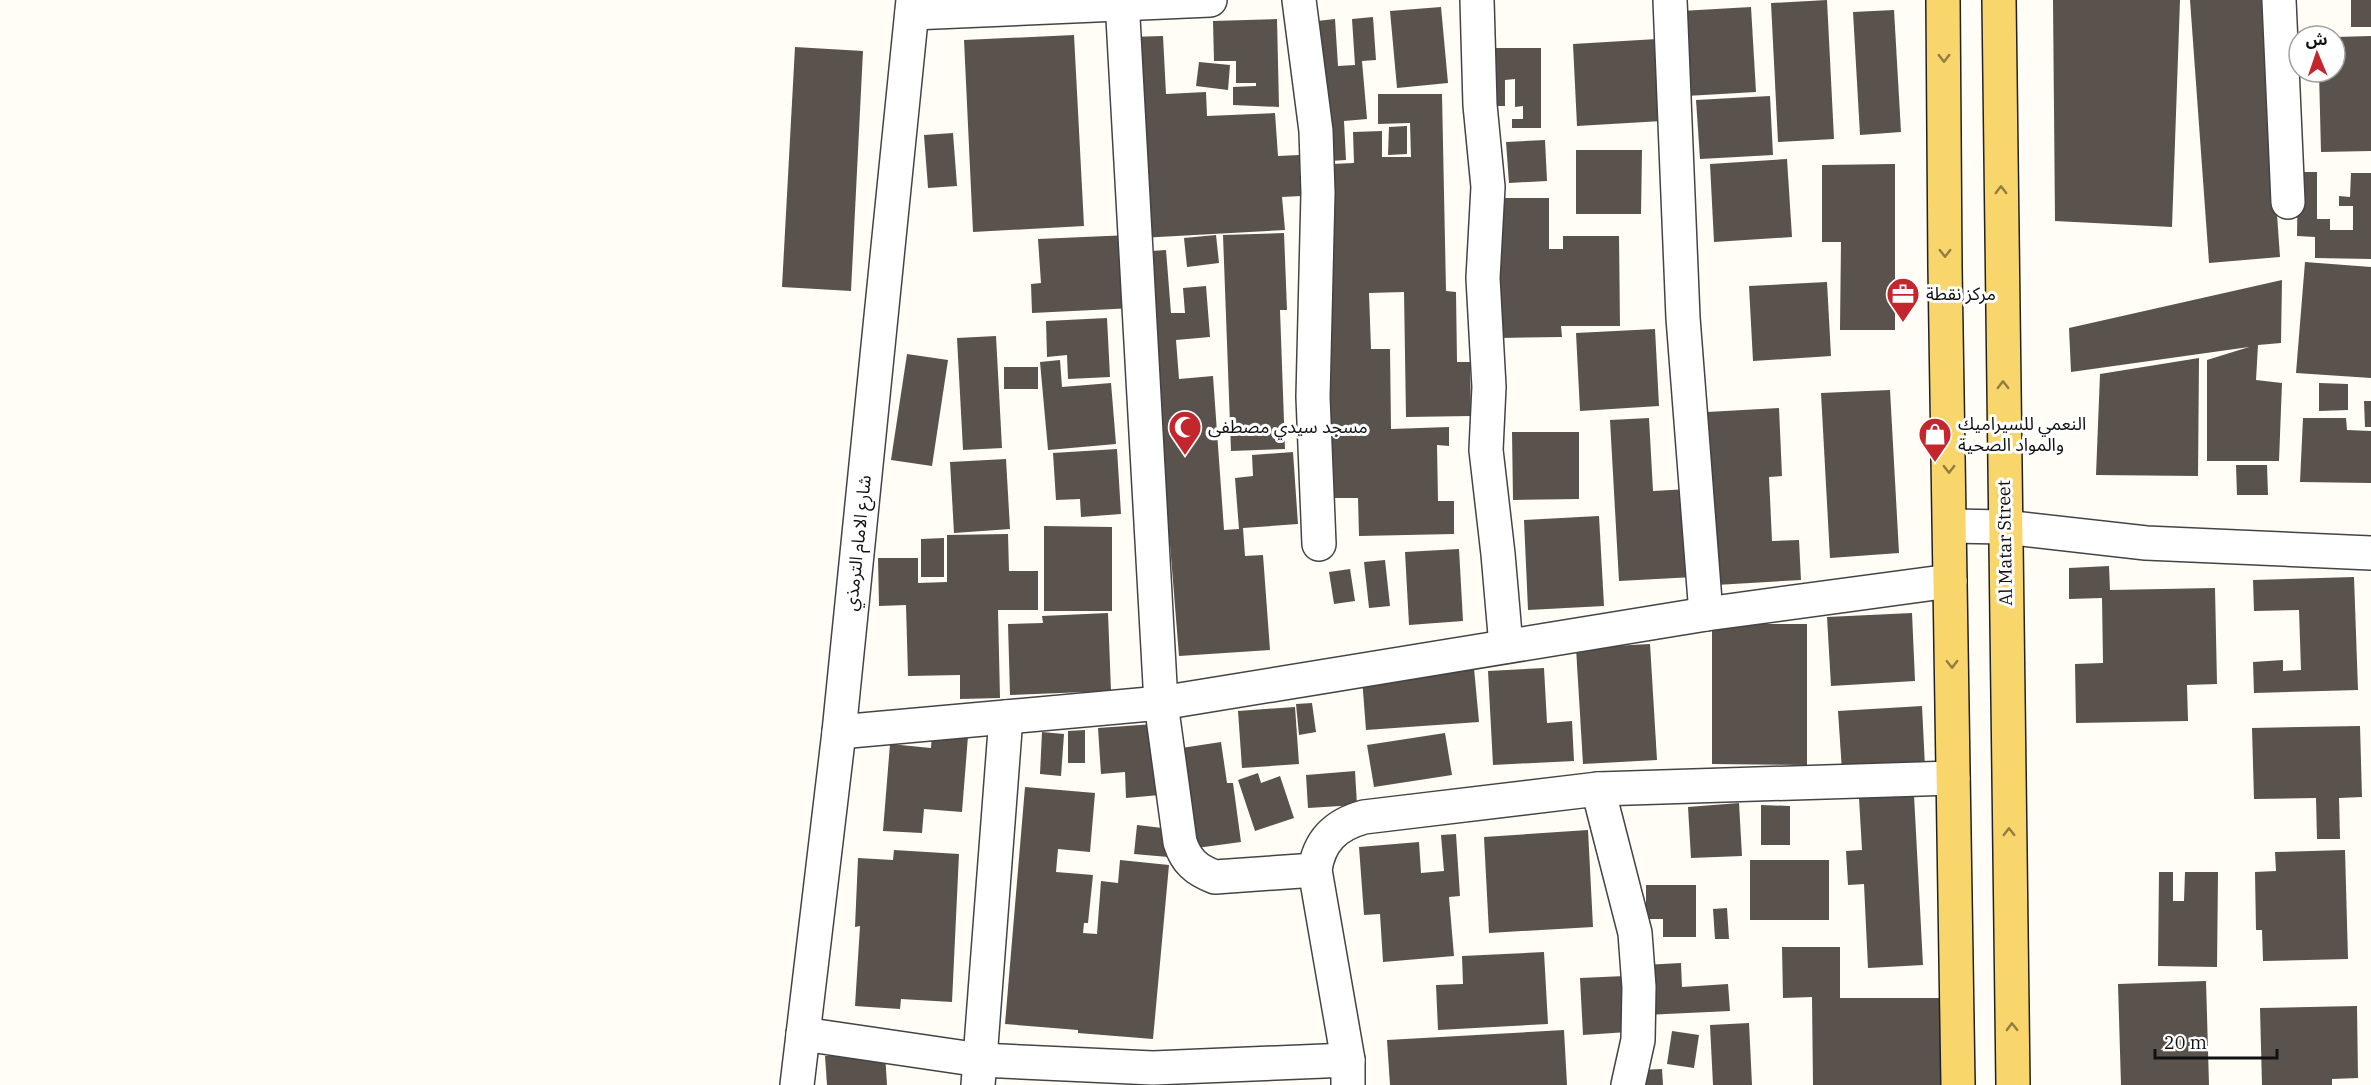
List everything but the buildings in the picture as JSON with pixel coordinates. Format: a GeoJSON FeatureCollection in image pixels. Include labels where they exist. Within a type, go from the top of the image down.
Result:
{"type":"FeatureCollection","features":[{"type":"Feature","properties":{"kind":"main road"},"geometry":{"type":"LineString","coordinates":[[1943,0],[1958,1085]]}},
{"type":"Feature","properties":{"kind":"main road","name":"Al Matar Street"},"geometry":{"type":"LineString","coordinates":[[1999,0],[2013,1085]]}},
{"type":"Feature","properties":{"kind":"street"},"geometry":{"type":"LineString","coordinates":[[913,7],[1210,0]]}},
{"type":"Feature","properties":{"kind":"street"},"geometry":{"type":"LineString","coordinates":[[1299,0],[1316,131],[1318,194],[1313,397],[1319,544]]}},
{"type":"Feature","properties":{"kind":"street"},"geometry":{"type":"LineString","coordinates":[[1478,0],[1480,105],[1488,188],[1483,278],[1489,387],[1486,450],[1506,646]]}},
{"type":"Feature","properties":{"kind":"street"},"geometry":{"type":"LineString","coordinates":[[1670,0],[1683,318],[1706,614]]}},
{"type":"Feature","properties":{"kind":"street"},"geometry":{"type":"LineString","coordinates":[[2279,0],[2288,202]]}},
{"type":"Feature","properties":{"kind":"street"},"geometry":{"type":"LineString","coordinates":[[1122,2],[1161,703],[1180,842],[1184,854],[1192,865],[1215,877],[1315,870]]}},
{"type":"Feature","properties":{"kind":"street","name":"شارع الامام الترمذي"},"geometry":{"type":"LineString","coordinates":[[797,1085],[839,732],[913,7]]}},
{"type":"Feature","properties":{"kind":"street"},"geometry":{"type":"LineString","coordinates":[[1950,526],[2005,526],[2146,543],[2371,553]]}},
{"type":"Feature","properties":{"kind":"street"},"geometry":{"type":"LineString","coordinates":[[839,732],[1161,703],[1706,614],[1950,581]]}},
{"type":"Feature","properties":{"kind":"street"},"geometry":{"type":"LineString","coordinates":[[979,1073],[1006,717]]}},
{"type":"Feature","properties":{"kind":"street"},"geometry":{"type":"LineString","coordinates":[[803,1034],[979,1073],[1153,1076],[1348,1073],[1315,870],[1317,855],[1324,841],[1335,829],[1348,821],[1364,817],[1598,789],[1953,778]]}},
{"type":"Feature","properties":{"kind":"street"},"geometry":{"type":"LineString","coordinates":[[1598,789],[1635,933],[1639,987],[1638,1040],[1628,1085]]}},
{"type":"Feature","properties":{"kind":"place","name":"مركز نقطة"},"geometry":{"type":"Point","coordinates":[1903,323]}},
{"type":"Feature","properties":{"kind":"place","name":"مسجد سيدي مصطفى"},"geometry":{"type":"Point","coordinates":[1185,456]}},
{"type":"Feature","properties":{"kind":"place","name":"النعمي للسيراميك والمواد الصحية"},"geometry":{"type":"Point","coordinates":[1935,463]}}]}
